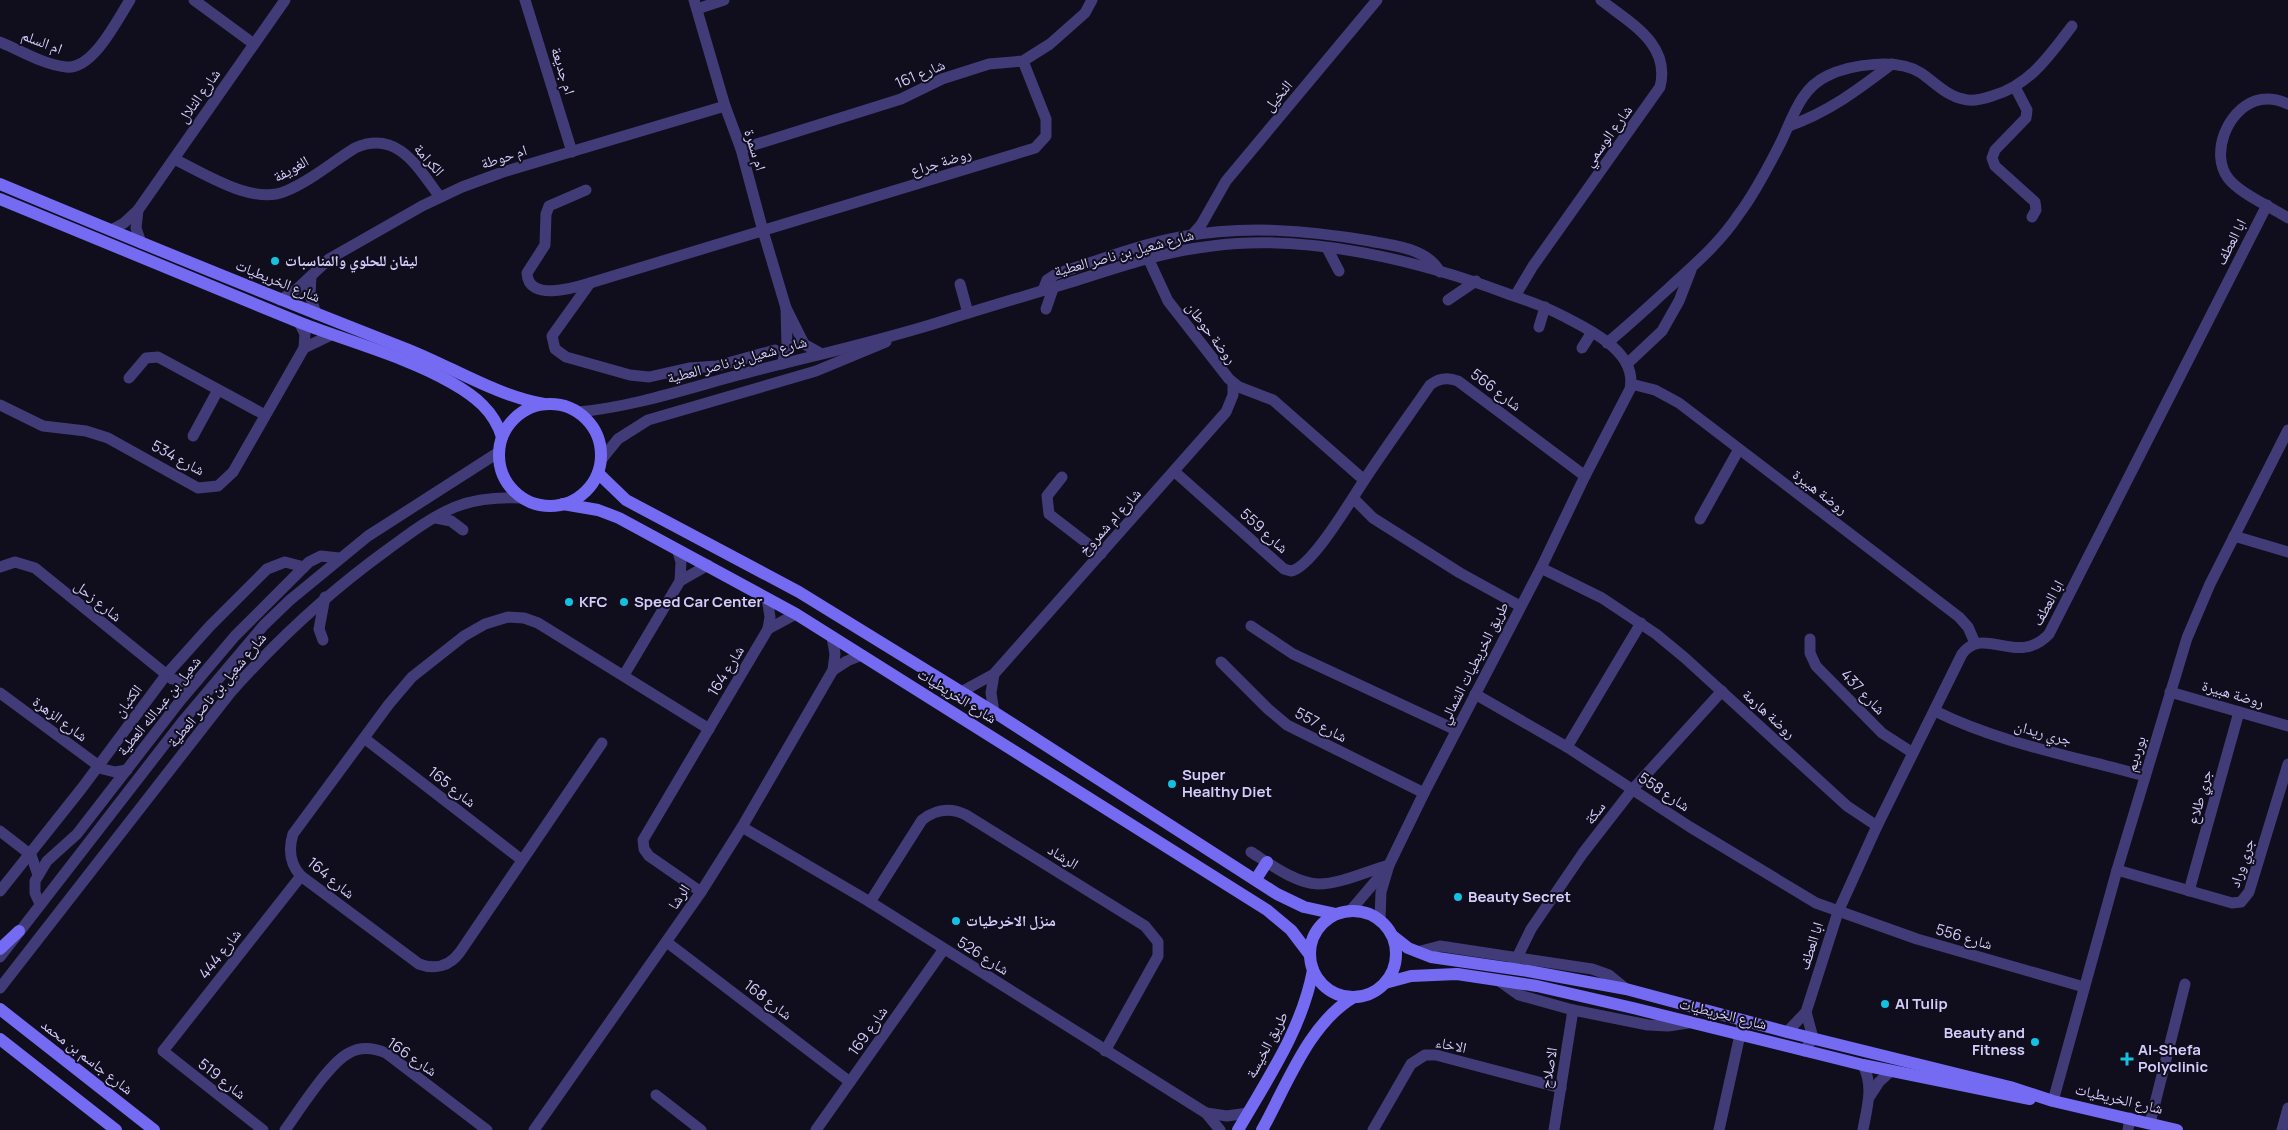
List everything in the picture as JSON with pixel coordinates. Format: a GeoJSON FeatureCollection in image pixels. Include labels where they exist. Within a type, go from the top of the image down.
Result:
{"type":"FeatureCollection","features":[{"type":"Feature","properties":{"kind":"street","name":"ام السلم"},"geometry":{"type":"LineString","coordinates":[[0,42],[58,65],[68,67],[80,65],[93,54],[130,0]]}},
{"type":"Feature","properties":{"kind":"street"},"geometry":{"type":"LineString","coordinates":[[194,0],[254,44]]}},
{"type":"Feature","properties":{"kind":"street","name":"شارع التلال"},"geometry":{"type":"LineString","coordinates":[[111,230],[124,223],[138,210],[285,0]]}},
{"type":"Feature","properties":{"kind":"street","name":"ام جديعة"},"geometry":{"type":"LineString","coordinates":[[525,0],[572,152]]}},
{"type":"Feature","properties":{"kind":"street"},"geometry":{"type":"LineString","coordinates":[[696,4],[724,0]]}},
{"type":"Feature","properties":{"kind":"street","name":"شارع 161"},"geometry":{"type":"LineString","coordinates":[[741,149],[901,99],[942,79],[989,64],[1023,61],[1042,51],[1057,38],[1085,13],[1092,0]]}},
{"type":"Feature","properties":{"kind":"street","name":"النخيل"},"geometry":{"type":"LineString","coordinates":[[1192,235],[1207,215],[1226,181],[1377,0]]}},
{"type":"Feature","properties":{"kind":"street","name":"شارع الوسمي"},"geometry":{"type":"LineString","coordinates":[[1515,296],[1533,266],[1660,87],[1663,71],[1656,48],[1646,36],[1601,0]]}},
{"type":"Feature","properties":{"kind":"street","name":"ام سمرة"},"geometry":{"type":"LineString","coordinates":[[696,4],[725,106],[741,149],[786,308],[804,344],[820,353]]}},
{"type":"Feature","properties":{"kind":"street"},"geometry":{"type":"LineString","coordinates":[[1607,343],[1643,314],[1717,243],[1740,214],[1789,126],[1800,100],[1809,89],[1825,76],[1845,68],[1892,64],[1914,69],[1951,95],[1962,99],[1987,98],[2015,87],[2038,69],[2072,26]]}},
{"type":"Feature","properties":{"kind":"street","name":"روضة جراع"},"geometry":{"type":"LineString","coordinates":[[586,190],[549,206],[546,214],[546,241],[529,269],[527,278],[535,288],[561,290],[590,284],[1035,148],[1046,136],[1046,119],[1023,61]]}},
{"type":"Feature","properties":{"kind":"street"},"geometry":{"type":"LineString","coordinates":[[1789,126],[1816,116],[1842,102],[1892,64]]}},
{"type":"Feature","properties":{"kind":"street"},"geometry":{"type":"LineString","coordinates":[[2015,87],[2027,110],[2026,118],[1995,150],[1992,158],[1996,166],[2035,202],[2036,210],[2032,217]]}},
{"type":"Feature","properties":{"kind":"street"},"geometry":{"type":"LineString","coordinates":[[2288,104],[2265,99],[2254,102],[2235,117],[2220,144],[2221,162],[2228,179],[2288,218]]}},
{"type":"Feature","properties":{"kind":"street","name":"ام حوطة"},"geometry":{"type":"LineString","coordinates":[[280,300],[297,290],[329,259],[440,197],[483,179],[725,106]]}},
{"type":"Feature","properties":{"kind":"street","name":"الكرامة"},"geometry":{"type":"LineString","coordinates":[[364,145],[383,144],[398,149],[411,159],[440,197]]}},
{"type":"Feature","properties":{"kind":"street","name":"الغويفة"},"geometry":{"type":"LineString","coordinates":[[174,159],[248,193],[266,196],[292,189],[364,145]]}},
{"type":"Feature","properties":{"kind":"street","name":"شارع الخريطيات"},"geometry":{"type":"LineString","coordinates":[[0,184],[280,300],[419,354],[500,392],[544,404]]}},
{"type":"Feature","properties":{"kind":"street","name":"شارع الخريطيات"},"geometry":{"type":"LineString","coordinates":[[0,199],[299,322],[423,369],[452,383],[486,407],[496,421],[502,437]]}},
{"type":"Feature","properties":{"kind":"street","name":"ابا العطف"},"geometry":{"type":"LineString","coordinates":[[1806,1012],[1838,912],[1877,826],[1962,654],[1975,643],[1989,643],[2020,649],[2036,644],[2049,634],[2267,205]]}},
{"type":"Feature","properties":{"kind":"street"},"geometry":{"type":"LineString","coordinates":[[138,210],[136,228],[141,242]]}},
{"type":"Feature","properties":{"kind":"street"},"geometry":{"type":"LineString","coordinates":[[1207,215],[1218,232],[1217,245]]}},
{"type":"Feature","properties":{"kind":"street"},"geometry":{"type":"LineString","coordinates":[[1046,309],[1049,288],[1047,280],[1056,274],[1144,246],[1192,235],[1218,232],[1290,230],[1385,244],[1422,254],[1433,261],[1440,272]]}},
{"type":"Feature","properties":{"kind":"street","name":"شارع شعيل بن ناصر العطية"},"geometry":{"type":"LineString","coordinates":[[578,412],[620,406],[820,353],[903,334],[1148,258],[1217,245],[1270,243],[1327,248],[1476,281],[1545,307],[1592,332],[1620,353],[1628,363]]}},
{"type":"Feature","properties":{"kind":"street"},"geometry":{"type":"LineString","coordinates":[[1327,248],[1339,271]]}},
{"type":"Feature","properties":{"kind":"street","name":"روضة حوطان"},"geometry":{"type":"LineString","coordinates":[[1148,258],[1168,301],[1221,370],[1234,383],[1273,400],[1364,480]]}},
{"type":"Feature","properties":{"kind":"street"},"geometry":{"type":"LineString","coordinates":[[1585,476],[1628,394],[1631,384],[1628,363],[1662,331],[1679,301],[1691,268]]}},
{"type":"Feature","properties":{"kind":"street"},"geometry":{"type":"LineString","coordinates":[[311,276],[310,295],[316,314]]}},
{"type":"Feature","properties":{"kind":"street"},"geometry":{"type":"LineString","coordinates":[[1448,300],[1476,281]]}},
{"type":"Feature","properties":{"kind":"street"},"geometry":{"type":"LineString","coordinates":[[590,284],[581,299],[555,329],[552,343],[555,349],[566,357],[630,375],[649,377],[667,375],[689,368],[717,366],[775,350]]}},
{"type":"Feature","properties":{"kind":"street"},"geometry":{"type":"LineString","coordinates":[[960,284],[968,313]]}},
{"type":"Feature","properties":{"kind":"street"},"geometry":{"type":"LineString","coordinates":[[1539,327],[1545,307]]}},
{"type":"Feature","properties":{"kind":"street","name":"ام سمرة"},"geometry":{"type":"LineString","coordinates":[[782,364],[787,347],[786,308]]}},
{"type":"Feature","properties":{"kind":"street"},"geometry":{"type":"LineString","coordinates":[[299,322],[305,334],[304,348]]}},
{"type":"Feature","properties":{"kind":"street"},"geometry":{"type":"LineString","coordinates":[[1582,348],[1592,332]]}},
{"type":"Feature","properties":{"kind":"street"},"geometry":{"type":"LineString","coordinates":[[304,348],[331,334]]}},
{"type":"Feature","properties":{"kind":"street","name":"شارع شعيل بن ناصر العطية"},"geometry":{"type":"LineString","coordinates":[[601,460],[618,439],[648,420],[822,369],[903,334]]}},
{"type":"Feature","properties":{"kind":"street","name":"شارع 534"},"geometry":{"type":"LineString","coordinates":[[0,405],[43,426],[86,431],[108,438],[192,485],[205,489],[218,486],[229,478],[304,348]]}},
{"type":"Feature","properties":{"kind":"street"},"geometry":{"type":"LineString","coordinates":[[129,378],[146,358],[154,356],[265,415]]}},
{"type":"Feature","properties":{"kind":"street"},"geometry":{"type":"LineString","coordinates":[[746,358],[749,372]]}},
{"type":"Feature","properties":{"kind":"street"},"geometry":{"type":"LineString","coordinates":[[667,375],[672,392]]}},
{"type":"Feature","properties":{"kind":"street","name":"شارع 566"},"geometry":{"type":"LineString","coordinates":[[1364,480],[1430,385],[1439,379],[1448,378],[1466,386],[1585,476]]}},
{"type":"Feature","properties":{"kind":"street","name":"شارع ام شمروخ"},"geometry":{"type":"LineString","coordinates":[[961,692],[994,674],[1175,472],[1226,412],[1233,395],[1234,383]]}},
{"type":"Feature","properties":{"kind":"street","name":"روضة هبيرة"},"geometry":{"type":"LineString","coordinates":[[1631,384],[1668,396],[1740,449],[1959,617],[1968,627],[1975,643]]}},
{"type":"Feature","properties":{"kind":"street"},"geometry":{"type":"LineString","coordinates":[[193,436],[218,390]]}},
{"type":"Feature","properties":{"kind":"street"},"geometry":{"type":"LineString","coordinates":[[544,404],[562,405],[578,412],[590,423],[598,436],[601,460],[598,473],[584,492],[564,504],[547,506],[523,498],[511,488],[503,475],[499,452],[502,437],[518,415],[544,404]]}},
{"type":"Feature","properties":{"kind":"street","name":"بورديم"},"geometry":{"type":"LineString","coordinates":[[2053,1101],[2117,870],[2170,692],[2198,611],[2288,430]]}},
{"type":"Feature","properties":{"kind":"street"},"geometry":{"type":"LineString","coordinates":[[1700,519],[1740,449]]}},
{"type":"Feature","properties":{"kind":"street","name":"شارع شعيل بن ناصر العطية"},"geometry":{"type":"LineString","coordinates":[[0,957],[19,930],[240,651],[290,600],[339,558],[401,513],[499,452]]}},
{"type":"Feature","properties":{"kind":"street","name":"شارع 559"},"geometry":{"type":"LineString","coordinates":[[1175,472],[1288,570],[1295,570],[1301,566],[1337,524],[1364,480]]}},
{"type":"Feature","properties":{"kind":"street","name":"شارع الخريطيات"},"geometry":{"type":"LineString","coordinates":[[598,473],[611,488],[626,500],[799,592],[994,712],[1295,904],[1336,914]]}},
{"type":"Feature","properties":{"kind":"street","name":"طريق الخريطيات الشمالي"},"geometry":{"type":"LineString","coordinates":[[1380,919],[1381,892],[1389,865],[1456,730],[1541,568],[1585,476]]}},
{"type":"Feature","properties":{"kind":"street"},"geometry":{"type":"LineString","coordinates":[[1062,477],[1047,496],[1050,514],[1053,519],[1102,554]]}},
{"type":"Feature","properties":{"kind":"street","name":"شارع شعيل بن ناصر العطية"},"geometry":{"type":"LineString","coordinates":[[0,988],[230,693],[280,638],[325,597],[396,543],[436,518],[471,502],[488,498],[523,498]]}},
{"type":"Feature","properties":{"kind":"street"},"geometry":{"type":"LineString","coordinates":[[1354,499],[1373,518],[1460,573],[1520,606]]}},
{"type":"Feature","properties":{"kind":"street","name":"شارع الخريطيات"},"geometry":{"type":"LineString","coordinates":[[564,504],[608,513],[708,565],[796,614],[1276,916],[1291,930],[1310,955]]}},
{"type":"Feature","properties":{"kind":"street"},"geometry":{"type":"LineString","coordinates":[[436,518],[451,521],[463,530]]}},
{"type":"Feature","properties":{"kind":"street"},"geometry":{"type":"LineString","coordinates":[[2234,536],[2288,552]]}},
{"type":"Feature","properties":{"kind":"street"},"geometry":{"type":"LineString","coordinates":[[677,549],[681,562],[680,582]]}},
{"type":"Feature","properties":{"kind":"street","name":"شعيل بن عبدالله العطية"},"geometry":{"type":"LineString","coordinates":[[38,875],[53,855],[73,838],[178,704],[235,636],[304,567],[321,556],[339,558]]}},
{"type":"Feature","properties":{"kind":"street","name":"شارع زحل"},"geometry":{"type":"LineString","coordinates":[[0,567],[15,562],[35,568],[169,677]]}},
{"type":"Feature","properties":{"kind":"street","name":"الكثبان"},"geometry":{"type":"LineString","coordinates":[[0,891],[100,768],[169,677],[260,574],[274,565],[285,562],[304,567]]}},
{"type":"Feature","properties":{"kind":"street"},"geometry":{"type":"LineString","coordinates":[[624,675],[680,582],[708,565]]}},
{"type":"Feature","properties":{"kind":"street","name":"روضة هارمة"},"geometry":{"type":"LineString","coordinates":[[1541,568],[1602,598],[1641,623],[1678,652],[1722,691],[1847,806],[1877,826]]}},
{"type":"Feature","properties":{"kind":"street"},"geometry":{"type":"LineString","coordinates":[[323,640],[319,629],[325,597]]}},
{"type":"Feature","properties":{"kind":"street","name":"شارع 164"},"geometry":{"type":"LineString","coordinates":[[767,598],[770,610],[768,630]]}},
{"type":"Feature","properties":{"kind":"street","name":"شارع 164"},"geometry":{"type":"LineString","coordinates":[[701,892],[649,856],[642,844],[644,835],[768,630],[778,622],[796,614]]}},
{"type":"Feature","properties":{"kind":"street","name":"شارع 164"},"geometry":{"type":"LineString","coordinates":[[602,743],[456,957],[445,965],[432,967],[419,964],[301,876],[291,860],[290,847],[293,834],[412,677],[469,633],[497,620],[516,617],[538,623],[709,729]]}},
{"type":"Feature","properties":{"kind":"street"},"geometry":{"type":"LineString","coordinates":[[1567,747],[1641,623]]}},
{"type":"Feature","properties":{"kind":"street"},"geometry":{"type":"LineString","coordinates":[[1251,626],[1293,654],[1456,730]]}},
{"type":"Feature","properties":{"kind":"street","name":"الرشا"},"geometry":{"type":"LineString","coordinates":[[534,1130],[668,942],[742,827],[833,670],[835,654],[832,637]]}},
{"type":"Feature","properties":{"kind":"street","name":"شارع 437"},"geometry":{"type":"LineString","coordinates":[[1810,639],[1810,653],[1816,666],[1882,733],[1914,753]]}},
{"type":"Feature","properties":{"kind":"street"},"geometry":{"type":"LineString","coordinates":[[833,670],[847,661],[862,655]]}},
{"type":"Feature","properties":{"kind":"street","name":"شارع 557"},"geometry":{"type":"LineString","coordinates":[[1221,662],[1268,709],[1287,725],[1424,793]]}},
{"type":"Feature","properties":{"kind":"street"},"geometry":{"type":"LineString","coordinates":[[994,674],[991,693],[994,712]]}},
{"type":"Feature","properties":{"kind":"street"},"geometry":{"type":"LineString","coordinates":[[169,677],[185,682],[198,680]]}},
{"type":"Feature","properties":{"kind":"street"},"geometry":{"type":"LineString","coordinates":[[169,677],[177,691],[178,704]]}},
{"type":"Feature","properties":{"kind":"street","name":"سكة"},"geometry":{"type":"LineString","coordinates":[[1514,963],[1534,925],[1632,790],[1722,691]]}},
{"type":"Feature","properties":{"kind":"street","name":"روضة هبيرة"},"geometry":{"type":"LineString","coordinates":[[2170,692],[2288,726]]}},
{"type":"Feature","properties":{"kind":"street","name":"شارع الزهرة"},"geometry":{"type":"LineString","coordinates":[[0,693],[100,768]]}},
{"type":"Feature","properties":{"kind":"street","name":"شارع 558"},"geometry":{"type":"LineString","coordinates":[[1475,694],[1567,747],[1792,890],[1838,912]]}},
{"type":"Feature","properties":{"kind":"street","name":"جري ريدان"},"geometry":{"type":"LineString","coordinates":[[1935,711],[1962,724],[1998,736],[2145,776]]}},
{"type":"Feature","properties":{"kind":"street","name":"جري طلاع"},"geometry":{"type":"LineString","coordinates":[[2189,891],[2239,712]]}},
{"type":"Feature","properties":{"kind":"street","name":"شارع 165"},"geometry":{"type":"LineString","coordinates":[[364,738],[522,860]]}},
{"type":"Feature","properties":{"kind":"street"},"geometry":{"type":"LineString","coordinates":[[1034,764],[1045,746]]}},
{"type":"Feature","properties":{"kind":"street","name":"جري وراد"},"geometry":{"type":"LineString","coordinates":[[2117,870],[2232,903],[2241,902],[2248,896],[2288,764]]}},
{"type":"Feature","properties":{"kind":"street"},"geometry":{"type":"LineString","coordinates":[[100,768],[115,772],[126,770]]}},
{"type":"Feature","properties":{"kind":"street"},"geometry":{"type":"LineString","coordinates":[[100,768],[108,794]]}},
{"type":"Feature","properties":{"kind":"street"},"geometry":{"type":"LineString","coordinates":[[1105,809],[1113,806],[1117,798],[1117,791]]}},
{"type":"Feature","properties":{"kind":"street","name":"الرشاد"},"geometry":{"type":"LineString","coordinates":[[870,902],[922,820],[935,812],[951,810],[966,815],[1145,926],[1158,942],[1158,956],[1105,1051]]}},
{"type":"Feature","properties":{"kind":"street"},"geometry":{"type":"LineString","coordinates":[[1142,832],[1140,824],[1143,818],[1153,814]]}},
{"type":"Feature","properties":{"kind":"street","name":"شارع 526"},"geometry":{"type":"LineString","coordinates":[[742,827],[870,902],[1206,1113],[1220,1130]]}},
{"type":"Feature","properties":{"kind":"street"},"geometry":{"type":"LineString","coordinates":[[0,831],[30,854],[38,875],[35,892],[40,904]]}},
{"type":"Feature","properties":{"kind":"street"},"geometry":{"type":"LineString","coordinates":[[1251,852],[1297,878],[1316,884],[1336,881],[1389,865]]}},
{"type":"Feature","properties":{"kind":"street"},"geometry":{"type":"LineString","coordinates":[[30,854],[53,855]]}},
{"type":"Feature","properties":{"kind":"street"},"geometry":{"type":"LineString","coordinates":[[1256,880],[1267,862]]}},
{"type":"Feature","properties":{"kind":"street","name":"طريق الخريطيات الشمالي"},"geometry":{"type":"LineString","coordinates":[[1351,910],[1389,865]]}},
{"type":"Feature","properties":{"kind":"street","name":"شارع 444"},"geometry":{"type":"LineString","coordinates":[[163,1051],[301,876]]}},
{"type":"Feature","properties":{"kind":"street"},"geometry":{"type":"LineString","coordinates":[[1262,1130],[1319,1027],[1335,1010],[1354,997],[1371,993],[1386,983],[1395,964],[1397,951],[1394,937],[1380,919],[1366,912],[1351,910],[1336,914],[1316,930],[1312,938],[1310,955],[1312,970],[1320,982],[1332,992],[1354,997]]}},
{"type":"Feature","properties":{"kind":"street","name":"شارع 556"},"geometry":{"type":"LineString","coordinates":[[1838,912],[1917,939],[2084,987]]}},
{"type":"Feature","properties":{"kind":"street"},"geometry":{"type":"LineString","coordinates":[[0,949],[19,930]]}},
{"type":"Feature","properties":{"kind":"street","name":"شارع الخريطيات"},"geometry":{"type":"LineString","coordinates":[[1394,937],[1417,952],[1438,958],[1514,963],[1626,989],[1742,1021],[2010,1086],[2129,1124],[2150,1123],[2177,1130]]}},
{"type":"Feature","properties":{"kind":"street","name":"شارع 168"},"geometry":{"type":"LineString","coordinates":[[668,942],[850,1082]]}},
{"type":"Feature","properties":{"kind":"street","name":"شارع 169"},"geometry":{"type":"LineString","coordinates":[[816,1130],[944,949]]}},
{"type":"Feature","properties":{"kind":"street","name":"طريق الخيسة"},"geometry":{"type":"LineString","coordinates":[[1238,1130],[1292,1038],[1305,1004],[1312,970]]}},
{"type":"Feature","properties":{"kind":"street","name":"شارع الخريطيات"},"geometry":{"type":"LineString","coordinates":[[1386,983],[1411,976],[1441,974],[1498,980],[1585,996],[1863,1065],[2008,1096],[2053,1101]]}},
{"type":"Feature","properties":{"kind":"street"},"geometry":{"type":"LineString","coordinates":[[1498,980],[1519,995],[1573,1010],[1648,1025],[1668,1026],[1688,1022]]}},
{"type":"Feature","properties":{"kind":"street"},"geometry":{"type":"LineString","coordinates":[[2150,1123],[2185,984]]}},
{"type":"Feature","properties":{"kind":"street","name":"شارع جاسم بن محمد"},"geometry":{"type":"LineString","coordinates":[[0,1009],[154,1130]]}},
{"type":"Feature","properties":{"kind":"street","name":"الاصلاح"},"geometry":{"type":"LineString","coordinates":[[1554,1130],[1573,1010]]}},
{"type":"Feature","properties":{"kind":"street"},"geometry":{"type":"LineString","coordinates":[[1787,1032],[1806,1012]]}},
{"type":"Feature","properties":{"kind":"street"},"geometry":{"type":"LineString","coordinates":[[1804,1051],[1813,1038],[1806,1012]]}},
{"type":"Feature","properties":{"kind":"street"},"geometry":{"type":"LineString","coordinates":[[1719,1130],[1742,1021]]}},
{"type":"Feature","properties":{"kind":"street"},"geometry":{"type":"LineString","coordinates":[[0,1039],[116,1130]]}},
{"type":"Feature","properties":{"kind":"street","name":"شارع 166"},"geometry":{"type":"LineString","coordinates":[[285,1130],[341,1058],[355,1050],[371,1048],[386,1053],[487,1130]]}},
{"type":"Feature","properties":{"kind":"street","name":"شارع 519"},"geometry":{"type":"LineString","coordinates":[[163,1051],[263,1130]]}},
{"type":"Feature","properties":{"kind":"street","name":"الاخاء"},"geometry":{"type":"LineString","coordinates":[[1373,1130],[1412,1064],[1425,1055],[1436,1055],[1561,1088]]}},
{"type":"Feature","properties":{"kind":"street"},"geometry":{"type":"LineString","coordinates":[[1863,1065],[1869,1083],[1870,1096],[1863,1130]]}},
{"type":"Feature","properties":{"kind":"street"},"geometry":{"type":"LineString","coordinates":[[1870,1096],[1878,1082],[1891,1071]]}},
{"type":"Feature","properties":{"kind":"street"},"geometry":{"type":"LineString","coordinates":[[656,1095],[701,1130]]}},
{"type":"Feature","properties":{"kind":"street"},"geometry":{"type":"LineString","coordinates":[[2282,1130],[2288,1108]]}},
{"type":"Feature","properties":{"kind":"street","name":"شارع 526"},"geometry":{"type":"LineString","coordinates":[[1206,1113],[1227,1116],[1248,1113]]}},
{"type":"Feature","properties":{"kind":"place","name":"ليفان للحلوي والمناسبات"},"geometry":{"type":"Point","coordinates":[275,261]}},
{"type":"Feature","properties":{"kind":"place","name":"KFC"},"geometry":{"type":"Point","coordinates":[569,602]}},
{"type":"Feature","properties":{"kind":"place","name":"Speed Car Center"},"geometry":{"type":"Point","coordinates":[624,602]}},
{"type":"Feature","properties":{"kind":"place","name":"Super Healthy Diet"},"geometry":{"type":"Point","coordinates":[1172,784]}},
{"type":"Feature","properties":{"kind":"place","name":"Beauty Secret"},"geometry":{"type":"Point","coordinates":[1458,897]}},
{"type":"Feature","properties":{"kind":"place","name":"منزل الاخرطيات"},"geometry":{"type":"Point","coordinates":[956,921]}},
{"type":"Feature","properties":{"kind":"place","name":"Al Tulip"},"geometry":{"type":"Point","coordinates":[1885,1004]}},
{"type":"Feature","properties":{"kind":"place","name":"Beauty and Fitness"},"geometry":{"type":"Point","coordinates":[2035,1042]}},
{"type":"Feature","properties":{"kind":"place","name":"Al-Shefa Polyclinic"},"geometry":{"type":"Point","coordinates":[2127,1059]}}]}
